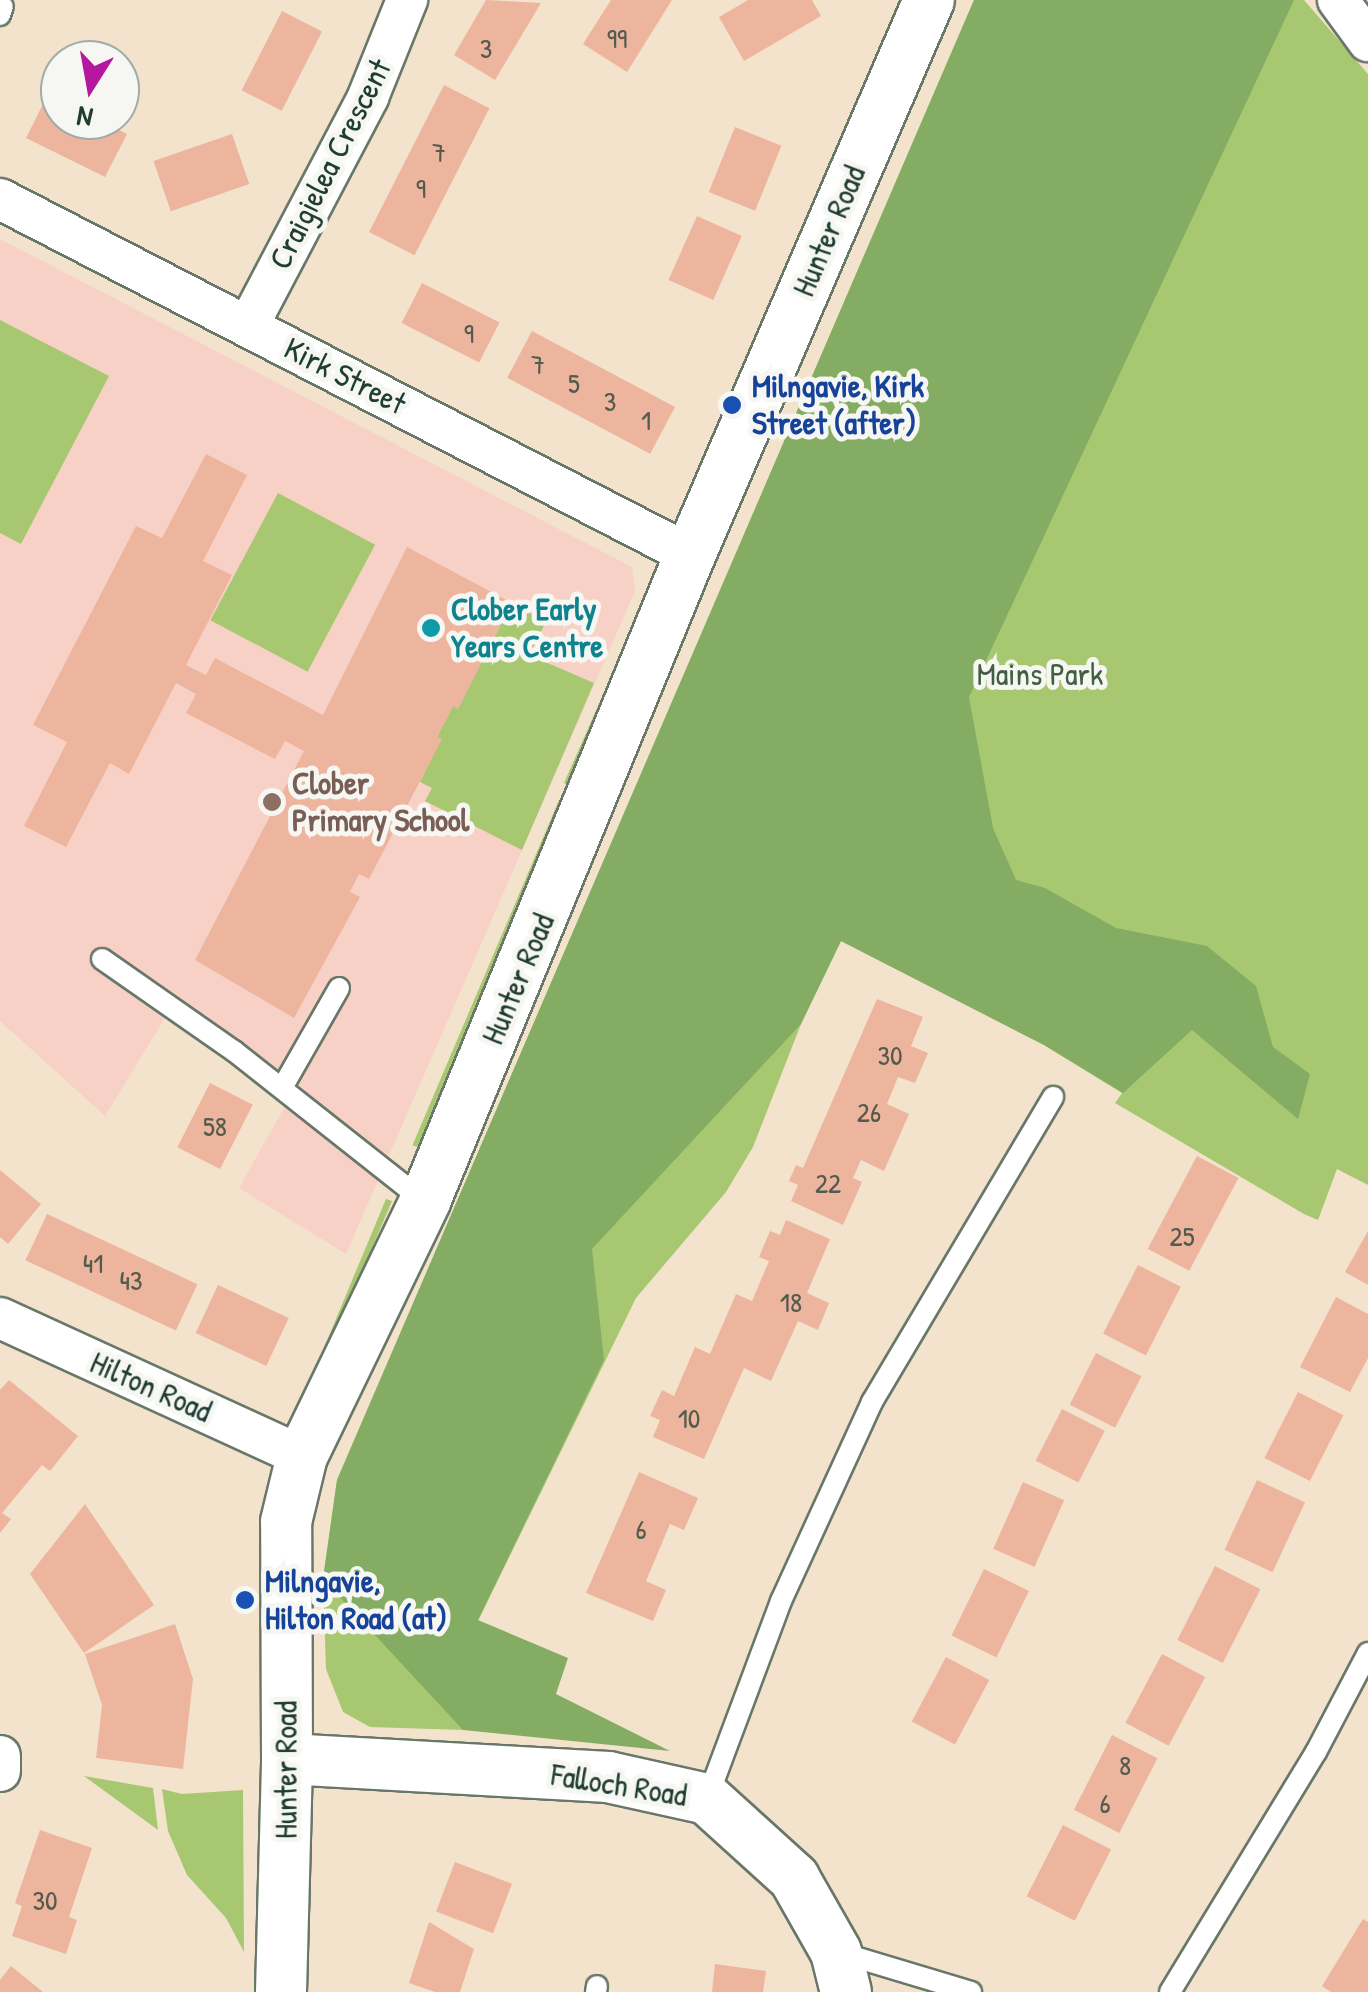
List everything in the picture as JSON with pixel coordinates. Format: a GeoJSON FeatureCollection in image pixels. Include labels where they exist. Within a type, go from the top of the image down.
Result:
{"type":"FeatureCollection","features":[{"type":"Feature","properties":{"kind":"street","name":"Craigielea Crescent"},"geometry":{"type":"LineString","coordinates":[[248,326],[368,97],[407,0]]}},
{"type":"Feature","properties":{"kind":"street","name":"Hunter Road"},"geometry":{"type":"LineString","coordinates":[[281,1992],[288,1759],[286,1522],[302,1456],[425,1201],[690,555],[929,0]]}},
{"type":"Feature","properties":{"kind":"street"},"geometry":{"type":"LineString","coordinates":[[1338,0],[1368,41]]}},
{"type":"Feature","properties":{"kind":"street","name":"Kirk Street"},"geometry":{"type":"LineString","coordinates":[[0,198],[690,555]]}},
{"type":"Feature","properties":{"kind":"street","name":"Hilton Road"},"geometry":{"type":"LineString","coordinates":[[0,1318],[302,1456]]}},
{"type":"Feature","properties":{"kind":"street"},"geometry":{"type":"LineString","coordinates":[[0,1756],[0,1771]]}},
{"type":"Feature","properties":{"kind":"street","name":"Falloch Road"},"geometry":{"type":"LineString","coordinates":[[288,1759],[608,1777],[708,1799],[794,1878],[841,1972]]}},
{"type":"Feature","properties":{"kind":"lane"},"geometry":{"type":"LineString","coordinates":[[102,959],[282,1088],[425,1201]]}},
{"type":"Feature","properties":{"kind":"lane"},"geometry":{"type":"LineString","coordinates":[[282,1088],[339,988]]}},
{"type":"Feature","properties":{"kind":"lane"},"geometry":{"type":"LineString","coordinates":[[708,1799],[782,1601],[872,1402],[1053,1097]]}},
{"type":"Feature","properties":{"kind":"lane"},"geometry":{"type":"LineString","coordinates":[[1170,1992],[1316,1752],[1368,1653]]}},
{"type":"Feature","properties":{"kind":"lane"},"geometry":{"type":"LineString","coordinates":[[841,1972],[970,1992]]}},
{"type":"Feature","properties":{"kind":"shaded area","name":"Clober Primary School"},"geometry":{"type":"Polygon","coordinates":[[[0,239],[632,567],[635,591],[346,1254],[239,1188],[285,1106],[168,1013],[105,1116],[0,1021],[0,239]]]}},
{"type":"Feature","properties":{"kind":"green space","name":"Mains Park"},"geometry":{"type":"Polygon","coordinates":[[[974,0],[1304,0],[1368,74],[1368,1185],[1337,1169],[1318,1220],[1304,1214],[1115,1103],[1122,1093],[1044,1045],[841,941],[801,1024],[753,1147],[726,1192],[636,1298],[478,1621],[463,1730],[370,1727],[343,1712],[326,1669],[323,1579],[337,1480],[974,0]]]}},
{"type":"Feature","properties":{"kind":"green space","name":"Mains Park"},"geometry":{"type":"Polygon","coordinates":[[[974,0],[1294,0],[969,697],[993,828],[1016,880],[1045,888],[1116,928],[1207,946],[1256,986],[1273,1047],[1310,1074],[1298,1119],[1192,1030],[1123,1093],[1044,1045],[841,941],[801,1024],[592,1249],[604,1360],[478,1620],[568,1658],[556,1694],[670,1751],[463,1730],[323,1579],[337,1480],[974,0]]]}},
{"type":"Feature","properties":{"kind":"green space"},"geometry":{"type":"Polygon","coordinates":[[[0,320],[109,376],[21,544],[0,533],[0,320]]]}},
{"type":"Feature","properties":{"kind":"green space"},"geometry":{"type":"Polygon","coordinates":[[[278,493],[375,545],[308,672],[210,620],[278,493]]]}},
{"type":"Feature","properties":{"kind":"green space"},"geometry":{"type":"Polygon","coordinates":[[[652,584],[572,787],[564,783],[652,584]]]}},
{"type":"Feature","properties":{"kind":"green space"},"geometry":{"type":"Polygon","coordinates":[[[512,603],[546,622],[529,655],[594,683],[522,850],[425,801],[432,788],[420,782],[441,739],[437,737],[453,706],[458,708],[512,603]]]}},
{"type":"Feature","properties":{"kind":"green space"},"geometry":{"type":"Polygon","coordinates":[[[559,800],[566,803],[420,1148],[412,1145],[559,800]]]}},
{"type":"Feature","properties":{"kind":"green space"},"geometry":{"type":"Polygon","coordinates":[[[386,1199],[392,1201],[312,1389],[303,1398],[386,1199]]]}},
{"type":"Feature","properties":{"kind":"green space"},"geometry":{"type":"Polygon","coordinates":[[[84,1776],[153,1788],[158,1830],[84,1776]]]}},
{"type":"Feature","properties":{"kind":"green space"},"geometry":{"type":"Polygon","coordinates":[[[162,1789],[182,1794],[243,1790],[244,1952],[226,1918],[187,1875],[168,1831],[162,1789]]]}},
{"type":"Feature","properties":{"kind":"building"},"geometry":{"type":"Polygon","coordinates":[[[486,0],[541,3],[495,80],[454,55],[486,0]]]}},
{"type":"Feature","properties":{"kind":"building"},"geometry":{"type":"Polygon","coordinates":[[[611,0],[672,0],[627,72],[583,44],[611,0]]]}},
{"type":"Feature","properties":{"kind":"building"},"geometry":{"type":"Polygon","coordinates":[[[748,0],[812,0],[821,16],[744,61],[719,17],[748,0]]]}},
{"type":"Feature","properties":{"kind":"building"},"geometry":{"type":"Polygon","coordinates":[[[282,11],[322,31],[282,111],[242,90],[282,11]]]}},
{"type":"Feature","properties":{"kind":"building"},"geometry":{"type":"Polygon","coordinates":[[[444,85],[489,108],[415,255],[369,232],[444,85]]]}},
{"type":"Feature","properties":{"kind":"building"},"geometry":{"type":"Polygon","coordinates":[[[40,110],[40,140],[124,140],[105,177],[26,138],[40,110]]]}},
{"type":"Feature","properties":{"kind":"building"},"geometry":{"type":"Polygon","coordinates":[[[735,127],[781,146],[755,211],[709,192],[735,127]]]}},
{"type":"Feature","properties":{"kind":"building"},"geometry":{"type":"Polygon","coordinates":[[[232,134],[249,184],[171,211],[154,161],[232,134]]]}},
{"type":"Feature","properties":{"kind":"building"},"geometry":{"type":"Polygon","coordinates":[[[697,216],[742,236],[713,300],[669,280],[697,216]]]}},
{"type":"Feature","properties":{"kind":"building"},"geometry":{"type":"Polygon","coordinates":[[[422,283],[500,322],[479,363],[402,323],[422,283]]]}},
{"type":"Feature","properties":{"kind":"building"},"geometry":{"type":"Polygon","coordinates":[[[532,331],[675,407],[650,454],[507,378],[532,331]]]}},
{"type":"Feature","properties":{"kind":"building","name":"Clober Primary School"},"geometry":{"type":"Polygon","coordinates":[[[206,454],[247,475],[203,561],[232,575],[186,665],[206,675],[215,658],[323,715],[407,547],[512,603],[458,709],[453,706],[437,737],[442,739],[369,879],[359,874],[350,892],[360,897],[294,1018],[195,960],[304,751],[285,741],[275,759],[186,713],[196,694],[176,683],[129,774],[110,763],[66,847],[24,826],[67,742],[33,725],[136,526],[162,538],[206,454]]]}},
{"type":"Feature","properties":{"kind":"building"},"geometry":{"type":"Polygon","coordinates":[[[877,999],[923,1017],[911,1046],[928,1053],[915,1083],[898,1077],[887,1104],[909,1114],[884,1171],[861,1160],[853,1178],[862,1182],[843,1225],[791,1201],[798,1185],[789,1181],[796,1165],[803,1168],[877,999]]]}},
{"type":"Feature","properties":{"kind":"building"},"geometry":{"type":"Polygon","coordinates":[[[210,1083],[253,1105],[220,1169],[177,1147],[210,1083]]]}},
{"type":"Feature","properties":{"kind":"building"},"geometry":{"type":"Polygon","coordinates":[[[1197,1156],[1238,1178],[1189,1271],[1148,1249],[1197,1156]]]}},
{"type":"Feature","properties":{"kind":"building"},"geometry":{"type":"Polygon","coordinates":[[[0,1170],[41,1204],[8,1244],[0,1237],[0,1170]]]}},
{"type":"Feature","properties":{"kind":"building"},"geometry":{"type":"Polygon","coordinates":[[[47,1214],[197,1284],[176,1330],[25,1260],[47,1214]]]}},
{"type":"Feature","properties":{"kind":"building"},"geometry":{"type":"Polygon","coordinates":[[[786,1220],[830,1239],[807,1293],[829,1303],[818,1330],[798,1321],[771,1381],[744,1368],[704,1459],[653,1437],[660,1420],[650,1416],[662,1390],[674,1396],[695,1347],[710,1354],[736,1294],[752,1301],[769,1261],[759,1257],[770,1231],[780,1235],[786,1220]]]}},
{"type":"Feature","properties":{"kind":"building"},"geometry":{"type":"Polygon","coordinates":[[[1368,1231],[1368,1285],[1345,1272],[1368,1231]]]}},
{"type":"Feature","properties":{"kind":"building"},"geometry":{"type":"Polygon","coordinates":[[[1138,1265],[1181,1287],[1146,1355],[1103,1334],[1138,1265]]]}},
{"type":"Feature","properties":{"kind":"building"},"geometry":{"type":"Polygon","coordinates":[[[218,1285],[289,1318],[266,1366],[196,1333],[218,1285]]]}},
{"type":"Feature","properties":{"kind":"building"},"geometry":{"type":"Polygon","coordinates":[[[1336,1297],[1368,1314],[1368,1358],[1350,1392],[1300,1367],[1336,1297]]]}},
{"type":"Feature","properties":{"kind":"building"},"geometry":{"type":"Polygon","coordinates":[[[1096,1353],[1141,1376],[1115,1428],[1070,1405],[1096,1353]]]}},
{"type":"Feature","properties":{"kind":"building"},"geometry":{"type":"Polygon","coordinates":[[[9,1380],[78,1436],[50,1471],[42,1465],[2,1513],[11,1519],[0,1533],[0,1390],[9,1380]]]}},
{"type":"Feature","properties":{"kind":"building"},"geometry":{"type":"Polygon","coordinates":[[[1298,1392],[1343,1415],[1310,1481],[1264,1458],[1298,1392]]]}},
{"type":"Feature","properties":{"kind":"building"},"geometry":{"type":"Polygon","coordinates":[[[1062,1409],[1105,1431],[1078,1482],[1036,1461],[1062,1409]]]}},
{"type":"Feature","properties":{"kind":"building"},"geometry":{"type":"Polygon","coordinates":[[[639,1472],[698,1498],[684,1530],[670,1524],[646,1581],[666,1590],[653,1621],[586,1593],[639,1472]]]}},
{"type":"Feature","properties":{"kind":"building"},"geometry":{"type":"Polygon","coordinates":[[[1257,1480],[1305,1502],[1272,1572],[1224,1550],[1257,1480]]]}},
{"type":"Feature","properties":{"kind":"building"},"geometry":{"type":"Polygon","coordinates":[[[1023,1482],[1064,1500],[1034,1567],[993,1549],[1023,1482]]]}},
{"type":"Feature","properties":{"kind":"building"},"geometry":{"type":"Polygon","coordinates":[[[85,1504],[154,1605],[84,1653],[30,1574],[85,1504]]]}},
{"type":"Feature","properties":{"kind":"building"},"geometry":{"type":"Polygon","coordinates":[[[1215,1566],[1260,1589],[1223,1663],[1177,1640],[1215,1566]]]}},
{"type":"Feature","properties":{"kind":"building"},"geometry":{"type":"Polygon","coordinates":[[[984,1569],[1029,1591],[997,1657],[952,1636],[984,1569]]]}},
{"type":"Feature","properties":{"kind":"building"},"geometry":{"type":"Polygon","coordinates":[[[175,1624],[193,1679],[183,1769],[96,1758],[102,1705],[85,1654],[175,1624]]]}},
{"type":"Feature","properties":{"kind":"building"},"geometry":{"type":"Polygon","coordinates":[[[1162,1654],[1205,1677],[1169,1746],[1125,1723],[1162,1654]]]}},
{"type":"Feature","properties":{"kind":"building"},"geometry":{"type":"Polygon","coordinates":[[[946,1657],[989,1680],[955,1744],[912,1721],[946,1657]]]}},
{"type":"Feature","properties":{"kind":"building"},"geometry":{"type":"Polygon","coordinates":[[[1112,1735],[1157,1758],[1119,1833],[1074,1810],[1112,1735]]]}},
{"type":"Feature","properties":{"kind":"building"},"geometry":{"type":"Polygon","coordinates":[[[1063,1825],[1111,1850],[1075,1921],[1027,1896],[1063,1825]]]}},
{"type":"Feature","properties":{"kind":"building"},"geometry":{"type":"Polygon","coordinates":[[[40,1830],[92,1848],[69,1917],[77,1920],[66,1954],[12,1936],[22,1906],[15,1903],[40,1830]]]}},
{"type":"Feature","properties":{"kind":"building"},"geometry":{"type":"Polygon","coordinates":[[[455,1862],[512,1884],[493,1933],[436,1911],[455,1862]]]}},
{"type":"Feature","properties":{"kind":"building"},"geometry":{"type":"Polygon","coordinates":[[[1363,1919],[1368,1922],[1368,1992],[1331,1992],[1322,1986],[1363,1919]]]}},
{"type":"Feature","properties":{"kind":"building"},"geometry":{"type":"Polygon","coordinates":[[[429,1922],[474,1949],[460,1992],[435,1992],[409,1983],[429,1922]]]}},
{"type":"Feature","properties":{"kind":"building"},"geometry":{"type":"Polygon","coordinates":[[[715,1964],[766,1971],[763,1992],[712,1992],[715,1964]]]}},
{"type":"Feature","properties":{"kind":"building"},"geometry":{"type":"Polygon","coordinates":[[[11,1966],[43,1992],[0,1992],[0,1980],[11,1966]]]}},
{"type":"Feature","properties":{"kind":"place","name":"Milngavie, Kirk Street (after)"},"geometry":{"type":"Point","coordinates":[732,405]}},
{"type":"Feature","properties":{"kind":"place","name":"Clober Early Years Centre"},"geometry":{"type":"Point","coordinates":[431,628]}},
{"type":"Feature","properties":{"kind":"place","name":"Clober Primary School"},"geometry":{"type":"Point","coordinates":[272,802]}},
{"type":"Feature","properties":{"kind":"place","name":"Milngavie, Hilton Road (at)"},"geometry":{"type":"Point","coordinates":[245,1600]}}]}
